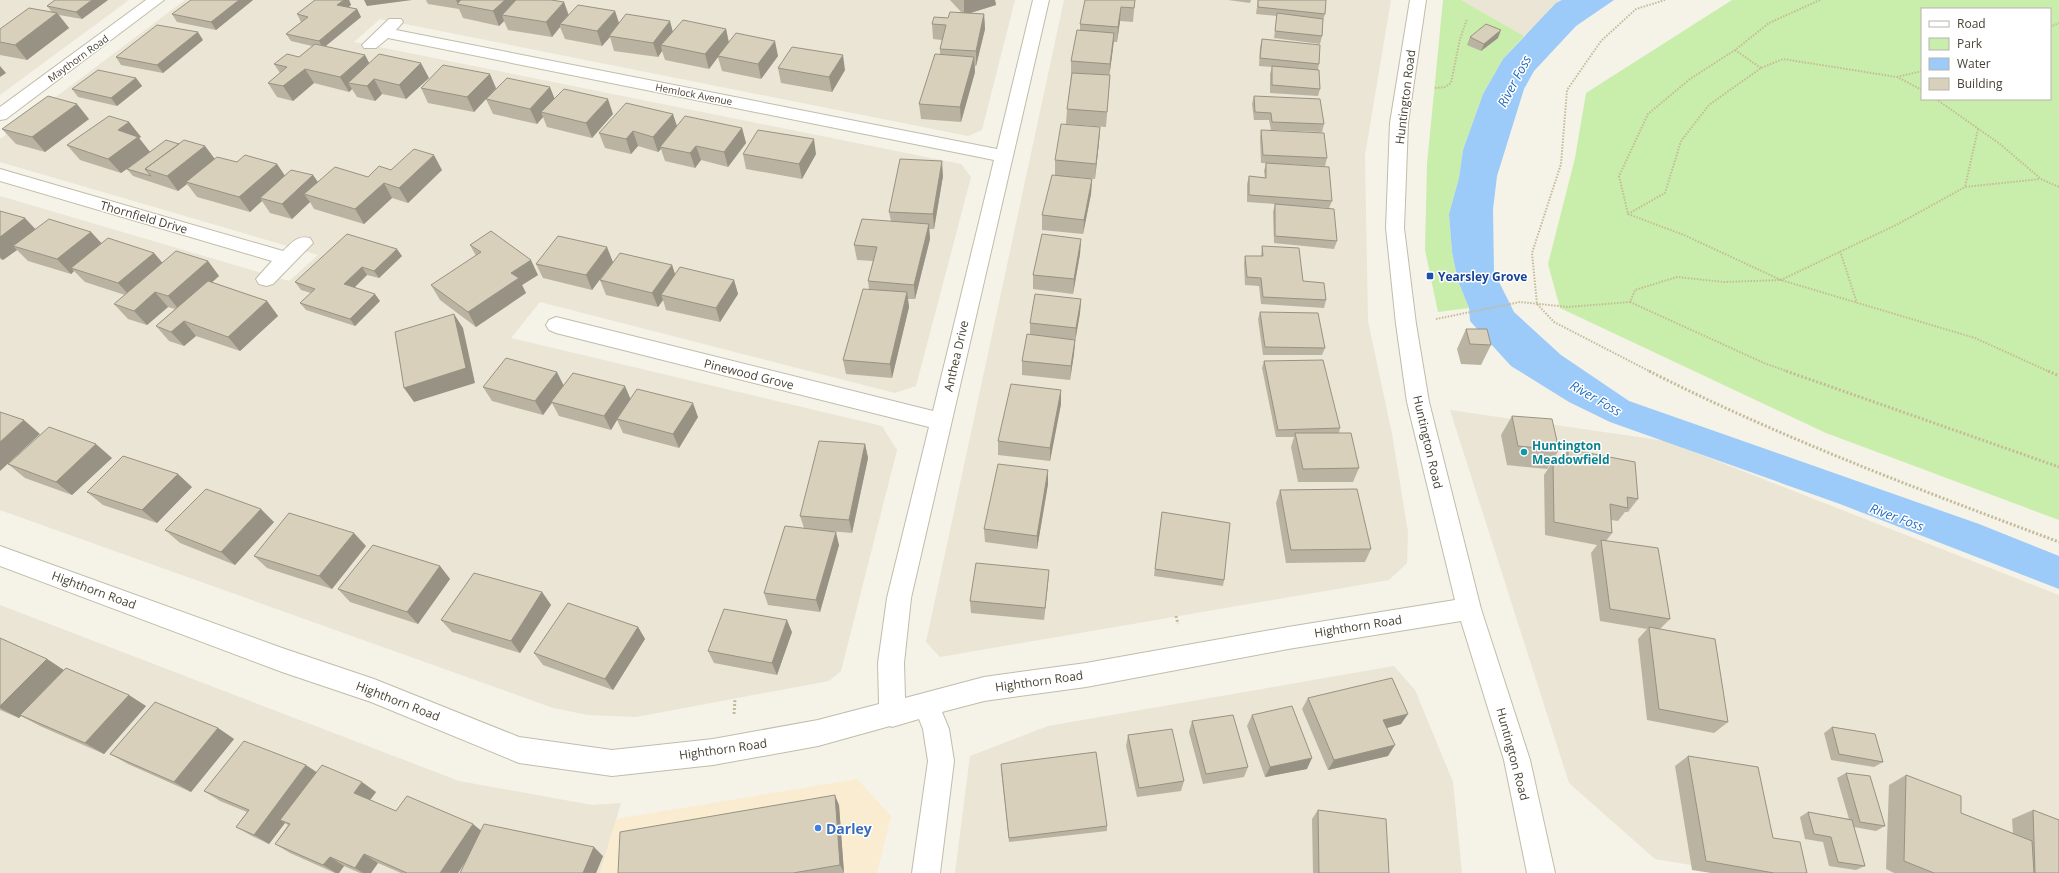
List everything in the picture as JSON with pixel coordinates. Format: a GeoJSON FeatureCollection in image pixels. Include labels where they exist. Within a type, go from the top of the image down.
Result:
{"type":"FeatureCollection","features":[{"type":"Feature","properties":{"kind":"street","name":"Maythorn Road"},"geometry":{"type":"LineString","coordinates":[[0,116],[156,0]]}},
{"type":"Feature","properties":{"kind":"street","name":"Anthea Drive"},"geometry":{"type":"LineString","coordinates":[[892,715],[891,663],[899,598],[1041,0]]}},
{"type":"Feature","properties":{"kind":"street","name":"Huntington Road"},"geometry":{"type":"LineString","coordinates":[[1418,0],[1399,123],[1395,228],[1406,324],[1418,402],[1469,609],[1516,760],[1541,873]]}},
{"type":"Feature","properties":{"kind":"street","name":"Hemlock Avenue"},"geometry":{"type":"LineString","coordinates":[[370,45],[390,26],[1005,156]]}},
{"type":"Feature","properties":{"kind":"street","name":"Thornfield Drive"},"geometry":{"type":"LineString","coordinates":[[0,174],[287,259]]}},
{"type":"Feature","properties":{"kind":"street"},"geometry":{"type":"LineString","coordinates":[[266,279],[303,243]]}},
{"type":"Feature","properties":{"kind":"street","name":"Pinewood Grove"},"geometry":{"type":"LineString","coordinates":[[556,325],[941,422]]}},
{"type":"Feature","properties":{"kind":"street","name":"Highthorn Road"},"geometry":{"type":"LineString","coordinates":[[0,556],[227,640],[374,691],[519,750],[612,763],[721,751],[818,733],[984,690],[1086,675],[1288,638],[1469,609]]}},
{"type":"Feature","properties":{"kind":"street"},"geometry":{"type":"LineString","coordinates":[[926,704],[936,729],[941,761],[926,873]]}},
{"type":"Feature","properties":{"kind":"path"},"geometry":{"type":"LineString","coordinates":[[1665,0],[1636,9],[1601,41],[1567,90],[1561,164],[1532,253],[1537,304],[1554,322],[1685,388],[1877,474],[2059,542]]}},
{"type":"Feature","properties":{"kind":"path"},"geometry":{"type":"LineString","coordinates":[[1628,214],[1619,176],[1648,114],[1690,79],[1735,50],[1769,23],[1820,0]]}},
{"type":"Feature","properties":{"kind":"path"},"geometry":{"type":"LineString","coordinates":[[1405,86],[1435,88],[1446,87],[1450,83],[1460,39],[1467,19]]}},
{"type":"Feature","properties":{"kind":"path"},"geometry":{"type":"LineString","coordinates":[[1735,50],[1761,68]]}},
{"type":"Feature","properties":{"kind":"path"},"geometry":{"type":"LineString","coordinates":[[1628,214],[1665,192],[1681,141],[1709,105],[1761,68],[1783,59],[1897,77],[1921,89]]}},
{"type":"Feature","properties":{"kind":"path"},"geometry":{"type":"LineString","coordinates":[[1897,77],[1921,71]]}},
{"type":"Feature","properties":{"kind":"path"},"geometry":{"type":"LineString","coordinates":[[1937,100],[2000,144],[2041,179],[2059,187]]}},
{"type":"Feature","properties":{"kind":"path"},"geometry":{"type":"LineString","coordinates":[[1965,187],[1978,128]]}},
{"type":"Feature","properties":{"kind":"path"},"geometry":{"type":"LineString","coordinates":[[1630,302],[1635,290],[1677,277],[1724,282],[1781,280],[1898,224],[1965,187],[2041,179]]}},
{"type":"Feature","properties":{"kind":"path"},"geometry":{"type":"LineString","coordinates":[[1628,214],[1684,235],[1781,280],[1975,338],[2059,376]]}},
{"type":"Feature","properties":{"kind":"path"},"geometry":{"type":"LineString","coordinates":[[1840,251],[1857,303]]}},
{"type":"Feature","properties":{"kind":"path"},"geometry":{"type":"LineString","coordinates":[[1467,313],[1520,302],[1568,307],[1630,302],[1764,364],[2059,467]]}},
{"type":"Feature","properties":{"kind":"path"},"geometry":{"type":"LineString","coordinates":[[734,717],[735,699]]}},
{"type":"Feature","properties":{"kind":"shaded area"},"geometry":{"type":"Polygon","coordinates":[[[0,0],[129,0],[0,95],[0,0]]]}},
{"type":"Feature","properties":{"kind":"shaded area"},"geometry":{"type":"Polygon","coordinates":[[[185,0],[1015,0],[982,130],[968,136],[380,19],[354,42],[961,164],[971,177],[916,386],[895,393],[540,302],[511,338],[882,426],[897,450],[841,671],[829,681],[636,717],[588,715],[553,708],[0,510],[0,196],[289,281],[318,255],[0,162],[0,139],[185,0]]]}},
{"type":"Feature","properties":{"kind":"shaded area"},"geometry":{"type":"Polygon","coordinates":[[[1064,0],[1391,0],[1365,155],[1368,321],[1392,434],[1408,532],[1407,563],[1389,580],[940,657],[926,642],[1064,0]]]}},
{"type":"Feature","properties":{"kind":"shaded area"},"geometry":{"type":"Polygon","coordinates":[[[1461,0],[1562,0],[1524,36],[1461,0]]]}},
{"type":"Feature","properties":{"kind":"shaded area"},"geometry":{"type":"Polygon","coordinates":[[[1450,410],[1666,441],[2059,595],[2059,873],[1738,873],[1655,859],[1569,783],[1450,410]]]}},
{"type":"Feature","properties":{"kind":"shaded area"},"geometry":{"type":"Polygon","coordinates":[[[0,605],[459,781],[592,805],[621,803],[600,873],[0,873],[0,605]]]}},
{"type":"Feature","properties":{"kind":"shaded area"},"geometry":{"type":"Polygon","coordinates":[[[1394,666],[1415,690],[1453,782],[1462,873],[955,873],[970,756],[1048,726],[1394,666]]]}},
{"type":"Feature","properties":{"kind":"shaded area"},"geometry":{"type":"Polygon","coordinates":[[[857,779],[891,816],[877,873],[600,873],[616,819],[857,779]]]}},
{"type":"Feature","properties":{"kind":"green space"},"geometry":{"type":"Polygon","coordinates":[[[1443,0],[1461,0],[1524,36],[1503,59],[1483,94],[1463,150],[1459,178],[1449,214],[1452,252],[1458,281],[1469,308],[1438,312],[1425,250],[1427,164],[1443,0]]]}},
{"type":"Feature","properties":{"kind":"green space"},"geometry":{"type":"Polygon","coordinates":[[[1732,0],[2059,0],[2059,520],[1826,433],[1560,308],[1548,264],[1575,158],[1586,93],[1732,0]]]}},
{"type":"Feature","properties":{"kind":"water","name":"River Foss"},"geometry":{"type":"Polygon","coordinates":[[[1562,0],[1614,0],[1576,26],[1534,71],[1524,89],[1497,176],[1493,209],[1494,272],[1514,312],[1561,355],[1629,401],[1979,524],[2059,556],[2059,589],[1840,504],[1610,422],[1569,402],[1511,366],[1470,321],[1469,308],[1458,281],[1452,252],[1449,214],[1459,178],[1463,150],[1483,94],[1503,59],[1556,3],[1562,0]]]}},
{"type":"Feature","properties":{"kind":"building"},"geometry":{"type":"Polygon","coordinates":[[[55,0],[92,0],[76,12],[47,6],[55,0]]]}},
{"type":"Feature","properties":{"kind":"building"},"geometry":{"type":"Polygon","coordinates":[[[191,0],[239,0],[211,22],[172,14],[191,0]]]}},
{"type":"Feature","properties":{"kind":"building"},"geometry":{"type":"Polygon","coordinates":[[[315,0],[344,0],[337,5],[357,9],[319,41],[286,34],[308,17],[297,14],[315,0]]]}},
{"type":"Feature","properties":{"kind":"building"},"geometry":{"type":"Polygon","coordinates":[[[461,0],[505,0],[493,11],[457,4],[461,0]]]}},
{"type":"Feature","properties":{"kind":"building"},"geometry":{"type":"Polygon","coordinates":[[[516,0],[551,0],[564,2],[546,22],[502,15],[516,0]]]}},
{"type":"Feature","properties":{"kind":"building"},"geometry":{"type":"Polygon","coordinates":[[[1085,0],[1135,0],[1134,8],[1121,7],[1118,27],[1080,24],[1085,0]]]}},
{"type":"Feature","properties":{"kind":"building"},"geometry":{"type":"Polygon","coordinates":[[[1258,0],[1326,0],[1325,14],[1258,7],[1258,0]]]}},
{"type":"Feature","properties":{"kind":"building"},"geometry":{"type":"Polygon","coordinates":[[[578,5],[615,11],[597,31],[560,24],[578,5]]]}},
{"type":"Feature","properties":{"kind":"building"},"geometry":{"type":"Polygon","coordinates":[[[29,8],[57,13],[15,45],[0,42],[0,29],[29,8]]]}},
{"type":"Feature","properties":{"kind":"building"},"geometry":{"type":"Polygon","coordinates":[[[950,12],[984,14],[976,51],[940,49],[946,25],[932,24],[934,17],[948,18],[950,12]]]}},
{"type":"Feature","properties":{"kind":"building"},"geometry":{"type":"Polygon","coordinates":[[[1277,13],[1323,19],[1322,36],[1275,31],[1277,13]]]}},
{"type":"Feature","properties":{"kind":"building"},"geometry":{"type":"Polygon","coordinates":[[[626,14],[670,21],[653,43],[609,36],[626,14]]]}},
{"type":"Feature","properties":{"kind":"building"},"geometry":{"type":"Polygon","coordinates":[[[683,20],[726,29],[705,54],[661,45],[683,20]]]}},
{"type":"Feature","properties":{"kind":"building"},"geometry":{"type":"Polygon","coordinates":[[[1486,24],[1501,30],[1484,44],[1470,37],[1486,24]]]}},
{"type":"Feature","properties":{"kind":"building"},"geometry":{"type":"Polygon","coordinates":[[[157,25],[198,32],[157,65],[116,57],[157,25]]]}},
{"type":"Feature","properties":{"kind":"building"},"geometry":{"type":"Polygon","coordinates":[[[1077,30],[1114,33],[1110,64],[1071,61],[1077,30]]]}},
{"type":"Feature","properties":{"kind":"building"},"geometry":{"type":"Polygon","coordinates":[[[736,33],[775,41],[758,64],[718,56],[736,33]]]}},
{"type":"Feature","properties":{"kind":"building"},"geometry":{"type":"Polygon","coordinates":[[[1262,39],[1320,45],[1319,64],[1260,58],[1262,39]]]}},
{"type":"Feature","properties":{"kind":"building"},"geometry":{"type":"Polygon","coordinates":[[[315,44],[365,55],[340,77],[305,69],[283,86],[268,83],[287,67],[274,64],[287,54],[299,57],[315,44]]]}},
{"type":"Feature","properties":{"kind":"building"},"geometry":{"type":"Polygon","coordinates":[[[792,47],[843,55],[829,77],[778,68],[792,47]]]}},
{"type":"Feature","properties":{"kind":"building"},"geometry":{"type":"Polygon","coordinates":[[[379,54],[421,63],[399,85],[374,79],[367,86],[348,83],[379,54]]]}},
{"type":"Feature","properties":{"kind":"building"},"geometry":{"type":"Polygon","coordinates":[[[935,54],[974,57],[960,107],[919,104],[935,54]]]}},
{"type":"Feature","properties":{"kind":"building"},"geometry":{"type":"Polygon","coordinates":[[[443,65],[490,74],[467,97],[421,88],[443,65]]]}},
{"type":"Feature","properties":{"kind":"building"},"geometry":{"type":"Polygon","coordinates":[[[1272,66],[1319,70],[1320,89],[1272,85],[1272,66]]]}},
{"type":"Feature","properties":{"kind":"building"},"geometry":{"type":"Polygon","coordinates":[[[98,70],[136,78],[111,98],[72,89],[98,70]]]}},
{"type":"Feature","properties":{"kind":"building"},"geometry":{"type":"Polygon","coordinates":[[[1072,73],[1110,75],[1107,112],[1067,109],[1072,73]]]}},
{"type":"Feature","properties":{"kind":"building"},"geometry":{"type":"Polygon","coordinates":[[[507,78],[550,87],[530,109],[486,99],[507,78]]]}},
{"type":"Feature","properties":{"kind":"building"},"geometry":{"type":"Polygon","coordinates":[[[564,89],[608,99],[586,123],[541,112],[564,89]]]}},
{"type":"Feature","properties":{"kind":"building"},"geometry":{"type":"Polygon","coordinates":[[[48,96],[77,104],[32,137],[2,129],[48,96]]]}},
{"type":"Feature","properties":{"kind":"building"},"geometry":{"type":"Polygon","coordinates":[[[1254,96],[1320,99],[1324,124],[1272,122],[1271,113],[1255,112],[1254,96]]]}},
{"type":"Feature","properties":{"kind":"building"},"geometry":{"type":"Polygon","coordinates":[[[626,103],[673,114],[653,137],[633,131],[626,139],[599,133],[626,103]]]}},
{"type":"Feature","properties":{"kind":"building"},"geometry":{"type":"Polygon","coordinates":[[[109,116],[129,122],[118,130],[138,137],[108,159],[67,145],[109,116]]]}},
{"type":"Feature","properties":{"kind":"building"},"geometry":{"type":"Polygon","coordinates":[[[685,116],[742,128],[724,152],[696,146],[690,153],[660,147],[685,116]]]}},
{"type":"Feature","properties":{"kind":"building"},"geometry":{"type":"Polygon","coordinates":[[[1061,124],[1100,127],[1096,164],[1055,160],[1061,124]]]}},
{"type":"Feature","properties":{"kind":"building"},"geometry":{"type":"Polygon","coordinates":[[[758,130],[814,139],[799,164],[743,154],[758,130]]]}},
{"type":"Feature","properties":{"kind":"building"},"geometry":{"type":"Polygon","coordinates":[[[1261,130],[1324,133],[1327,158],[1263,155],[1261,130]]]}},
{"type":"Feature","properties":{"kind":"building"},"geometry":{"type":"Polygon","coordinates":[[[166,140],[179,144],[145,169],[151,176],[127,169],[166,140]]]}},
{"type":"Feature","properties":{"kind":"building"},"geometry":{"type":"Polygon","coordinates":[[[184,140],[205,146],[167,176],[145,169],[184,140]]]}},
{"type":"Feature","properties":{"kind":"building"},"geometry":{"type":"Polygon","coordinates":[[[414,149],[434,155],[399,188],[384,183],[355,209],[304,194],[335,167],[368,177],[379,166],[391,170],[414,149]]]}},
{"type":"Feature","properties":{"kind":"building"},"geometry":{"type":"Polygon","coordinates":[[[245,155],[277,164],[239,197],[186,182],[217,157],[237,162],[245,155]]]}},
{"type":"Feature","properties":{"kind":"building"},"geometry":{"type":"Polygon","coordinates":[[[900,159],[942,161],[933,214],[889,212],[900,159]]]}},
{"type":"Feature","properties":{"kind":"building"},"geometry":{"type":"Polygon","coordinates":[[[1266,163],[1329,167],[1332,201],[1249,195],[1249,176],[1266,178],[1266,163]]]}},
{"type":"Feature","properties":{"kind":"building"},"geometry":{"type":"Polygon","coordinates":[[[291,170],[313,175],[282,204],[260,198],[291,170]]]}},
{"type":"Feature","properties":{"kind":"building"},"geometry":{"type":"Polygon","coordinates":[[[1052,175],[1092,179],[1084,220],[1042,215],[1052,175]]]}},
{"type":"Feature","properties":{"kind":"building"},"geometry":{"type":"Polygon","coordinates":[[[1275,204],[1334,209],[1337,241],[1275,236],[1275,204]]]}},
{"type":"Feature","properties":{"kind":"building"},"geometry":{"type":"Polygon","coordinates":[[[0,211],[25,218],[0,237],[0,211]]]}},
{"type":"Feature","properties":{"kind":"building"},"geometry":{"type":"Polygon","coordinates":[[[49,219],[91,232],[57,259],[13,246],[49,219]]]}},
{"type":"Feature","properties":{"kind":"building"},"geometry":{"type":"Polygon","coordinates":[[[862,219],[929,224],[914,285],[868,281],[877,247],[854,245],[862,219]]]}},
{"type":"Feature","properties":{"kind":"building"},"geometry":{"type":"Polygon","coordinates":[[[491,231],[531,260],[511,273],[519,278],[468,312],[431,285],[481,252],[470,245],[491,231]]]}},
{"type":"Feature","properties":{"kind":"building"},"geometry":{"type":"Polygon","coordinates":[[[347,234],[397,249],[374,271],[362,267],[344,284],[375,294],[350,319],[300,303],[315,289],[295,282],[347,234]]]}},
{"type":"Feature","properties":{"kind":"building"},"geometry":{"type":"Polygon","coordinates":[[[1042,234],[1081,239],[1074,279],[1033,275],[1042,234]]]}},
{"type":"Feature","properties":{"kind":"building"},"geometry":{"type":"Polygon","coordinates":[[[558,236],[607,247],[586,275],[536,264],[558,236]]]}},
{"type":"Feature","properties":{"kind":"building"},"geometry":{"type":"Polygon","coordinates":[[[108,238],[154,253],[118,283],[71,268],[108,238]]]}},
{"type":"Feature","properties":{"kind":"building"},"geometry":{"type":"Polygon","coordinates":[[[1262,246],[1299,248],[1303,281],[1324,283],[1326,300],[1263,297],[1261,278],[1247,277],[1245,256],[1263,256],[1262,246]]]}},
{"type":"Feature","properties":{"kind":"building"},"geometry":{"type":"Polygon","coordinates":[[[176,251],[208,261],[168,296],[155,292],[134,311],[114,304],[176,251]]]}},
{"type":"Feature","properties":{"kind":"building"},"geometry":{"type":"Polygon","coordinates":[[[620,253],[672,265],[652,293],[600,280],[620,253]]]}},
{"type":"Feature","properties":{"kind":"building"},"geometry":{"type":"Polygon","coordinates":[[[680,267],[734,280],[716,308],[661,295],[680,267]]]}},
{"type":"Feature","properties":{"kind":"building"},"geometry":{"type":"Polygon","coordinates":[[[208,281],[267,301],[228,337],[184,321],[171,332],[156,326],[208,281]]]}},
{"type":"Feature","properties":{"kind":"building"},"geometry":{"type":"Polygon","coordinates":[[[863,289],[907,292],[890,364],[843,360],[863,289]]]}},
{"type":"Feature","properties":{"kind":"building"},"geometry":{"type":"Polygon","coordinates":[[[1035,294],[1081,299],[1076,328],[1030,323],[1035,294]]]}},
{"type":"Feature","properties":{"kind":"building"},"geometry":{"type":"Polygon","coordinates":[[[1260,312],[1318,313],[1325,348],[1265,347],[1260,312]]]}},
{"type":"Feature","properties":{"kind":"building"},"geometry":{"type":"Polygon","coordinates":[[[454,314],[466,368],[404,388],[395,332],[454,314]]]}},
{"type":"Feature","properties":{"kind":"building"},"geometry":{"type":"Polygon","coordinates":[[[1466,329],[1487,329],[1491,345],[1470,344],[1466,329]]]}},
{"type":"Feature","properties":{"kind":"building"},"geometry":{"type":"Polygon","coordinates":[[[1027,334],[1075,340],[1071,366],[1022,361],[1027,334]]]}},
{"type":"Feature","properties":{"kind":"building"},"geometry":{"type":"Polygon","coordinates":[[[506,358],[557,372],[535,401],[483,387],[506,358]]]}},
{"type":"Feature","properties":{"kind":"building"},"geometry":{"type":"Polygon","coordinates":[[[1323,360],[1340,428],[1278,430],[1264,361],[1323,360]]]}},
{"type":"Feature","properties":{"kind":"building"},"geometry":{"type":"Polygon","coordinates":[[[573,373],[625,386],[604,416],[551,402],[573,373]]]}},
{"type":"Feature","properties":{"kind":"building"},"geometry":{"type":"Polygon","coordinates":[[[1011,384],[1061,390],[1050,448],[998,441],[1011,384]]]}},
{"type":"Feature","properties":{"kind":"building"},"geometry":{"type":"Polygon","coordinates":[[[637,389],[693,403],[673,434],[617,419],[637,389]]]}},
{"type":"Feature","properties":{"kind":"building"},"geometry":{"type":"Polygon","coordinates":[[[0,412],[24,420],[0,442],[0,412]]]}},
{"type":"Feature","properties":{"kind":"building"},"geometry":{"type":"Polygon","coordinates":[[[1512,416],[1552,419],[1559,450],[1518,446],[1512,416]]]}},
{"type":"Feature","properties":{"kind":"building"},"geometry":{"type":"Polygon","coordinates":[[[49,427],[96,444],[56,482],[8,464],[49,427]]]}},
{"type":"Feature","properties":{"kind":"building"},"geometry":{"type":"Polygon","coordinates":[[[1295,433],[1351,433],[1359,468],[1303,469],[1295,433]]]}},
{"type":"Feature","properties":{"kind":"building"},"geometry":{"type":"Polygon","coordinates":[[[819,441],[865,444],[849,520],[800,516],[819,441]]]}},
{"type":"Feature","properties":{"kind":"building"},"geometry":{"type":"Polygon","coordinates":[[[1568,449],[1635,462],[1638,499],[1627,497],[1628,508],[1610,504],[1612,533],[1554,522],[1553,461],[1568,465],[1568,449]]]}},
{"type":"Feature","properties":{"kind":"building"},"geometry":{"type":"Polygon","coordinates":[[[123,456],[178,474],[142,510],[87,492],[123,456]]]}},
{"type":"Feature","properties":{"kind":"building"},"geometry":{"type":"Polygon","coordinates":[[[998,464],[1048,470],[1037,536],[984,529],[998,464]]]}},
{"type":"Feature","properties":{"kind":"building"},"geometry":{"type":"Polygon","coordinates":[[[206,489],[261,509],[221,552],[165,530],[206,489]]]}},
{"type":"Feature","properties":{"kind":"building"},"geometry":{"type":"Polygon","coordinates":[[[1357,489],[1371,549],[1291,550],[1280,490],[1357,489]]]}},
{"type":"Feature","properties":{"kind":"building"},"geometry":{"type":"Polygon","coordinates":[[[1162,512],[1230,523],[1224,580],[1155,569],[1162,512]]]}},
{"type":"Feature","properties":{"kind":"building"},"geometry":{"type":"Polygon","coordinates":[[[289,513],[354,533],[319,576],[254,556],[289,513]]]}},
{"type":"Feature","properties":{"kind":"building"},"geometry":{"type":"Polygon","coordinates":[[[785,526],[836,532],[816,600],[764,593],[785,526]]]}},
{"type":"Feature","properties":{"kind":"building"},"geometry":{"type":"Polygon","coordinates":[[[1601,540],[1658,548],[1670,619],[1610,609],[1601,540]]]}},
{"type":"Feature","properties":{"kind":"building"},"geometry":{"type":"Polygon","coordinates":[[[373,545],[440,566],[407,612],[338,589],[373,545]]]}},
{"type":"Feature","properties":{"kind":"building"},"geometry":{"type":"Polygon","coordinates":[[[976,563],[1049,570],[1045,608],[970,601],[976,563]]]}},
{"type":"Feature","properties":{"kind":"building"},"geometry":{"type":"Polygon","coordinates":[[[474,573],[542,592],[511,641],[441,620],[474,573]]]}},
{"type":"Feature","properties":{"kind":"building"},"geometry":{"type":"Polygon","coordinates":[[[568,603],[638,627],[605,679],[534,653],[568,603]]]}},
{"type":"Feature","properties":{"kind":"building"},"geometry":{"type":"Polygon","coordinates":[[[724,609],[787,620],[772,663],[708,651],[724,609]]]}},
{"type":"Feature","properties":{"kind":"building"},"geometry":{"type":"Polygon","coordinates":[[[1649,627],[1715,639],[1728,722],[1659,709],[1649,627]]]}},
{"type":"Feature","properties":{"kind":"building"},"geometry":{"type":"Polygon","coordinates":[[[0,638],[47,659],[0,706],[0,638]]]}},
{"type":"Feature","properties":{"kind":"building"},"geometry":{"type":"Polygon","coordinates":[[[66,668],[129,695],[85,743],[20,715],[66,668]]]}},
{"type":"Feature","properties":{"kind":"building"},"geometry":{"type":"Polygon","coordinates":[[[1392,678],[1408,714],[1383,720],[1395,745],[1334,760],[1308,698],[1392,678]]]}},
{"type":"Feature","properties":{"kind":"building"},"geometry":{"type":"Polygon","coordinates":[[[155,702],[218,728],[174,782],[110,754],[155,702]]]}},
{"type":"Feature","properties":{"kind":"building"},"geometry":{"type":"Polygon","coordinates":[[[1292,706],[1312,758],[1270,767],[1252,715],[1292,706]]]}},
{"type":"Feature","properties":{"kind":"building"},"geometry":{"type":"Polygon","coordinates":[[[1233,715],[1248,767],[1206,774],[1192,721],[1233,715]]]}},
{"type":"Feature","properties":{"kind":"building"},"geometry":{"type":"Polygon","coordinates":[[[1832,727],[1875,734],[1883,762],[1839,754],[1832,727]]]}},
{"type":"Feature","properties":{"kind":"building"},"geometry":{"type":"Polygon","coordinates":[[[1172,729],[1184,781],[1139,788],[1128,735],[1172,729]]]}},
{"type":"Feature","properties":{"kind":"building"},"geometry":{"type":"Polygon","coordinates":[[[244,741],[306,765],[254,835],[236,827],[249,810],[204,791],[244,741]]]}},
{"type":"Feature","properties":{"kind":"building"},"geometry":{"type":"Polygon","coordinates":[[[1096,752],[1107,826],[1009,838],[1001,764],[1096,752]]]}},
{"type":"Feature","properties":{"kind":"building"},"geometry":{"type":"Polygon","coordinates":[[[1688,756],[1758,767],[1773,838],[1800,842],[1807,873],[1774,873],[1706,861],[1688,756]]]}},
{"type":"Feature","properties":{"kind":"building"},"geometry":{"type":"Polygon","coordinates":[[[322,765],[362,782],[354,793],[396,811],[407,796],[473,824],[440,873],[407,873],[364,854],[355,868],[330,857],[323,865],[275,844],[290,824],[280,820],[322,765]]]}},
{"type":"Feature","properties":{"kind":"building"},"geometry":{"type":"Polygon","coordinates":[[[1846,773],[1870,776],[1885,826],[1860,822],[1846,773]]]}},
{"type":"Feature","properties":{"kind":"building"},"geometry":{"type":"Polygon","coordinates":[[[1906,775],[1961,796],[1961,813],[2032,841],[2034,873],[1934,873],[1904,861],[1906,775]]]}},
{"type":"Feature","properties":{"kind":"building"},"geometry":{"type":"Polygon","coordinates":[[[835,795],[840,865],[793,873],[618,873],[620,832],[835,795]]]}},
{"type":"Feature","properties":{"kind":"building"},"geometry":{"type":"Polygon","coordinates":[[[1318,810],[1386,819],[1389,873],[1319,873],[1318,810]]]}},
{"type":"Feature","properties":{"kind":"building"},"geometry":{"type":"Polygon","coordinates":[[[2033,810],[2059,820],[2059,873],[2035,873],[2033,810]]]}},
{"type":"Feature","properties":{"kind":"building"},"geometry":{"type":"Polygon","coordinates":[[[1808,812],[1852,820],[1865,866],[1838,862],[1831,837],[1814,834],[1808,812]]]}},
{"type":"Feature","properties":{"kind":"building"},"geometry":{"type":"Polygon","coordinates":[[[484,824],[594,847],[583,873],[460,873],[484,824]]]}},
{"type":"Feature","properties":{"kind":"place","name":"Yearsley Grove"},"geometry":{"type":"Point","coordinates":[1430,276]}},
{"type":"Feature","properties":{"kind":"place","name":"Huntington Meadowfield"},"geometry":{"type":"Point","coordinates":[1524,452]}},
{"type":"Feature","properties":{"kind":"place","name":"Darley"},"geometry":{"type":"Point","coordinates":[818,828]}}]}
